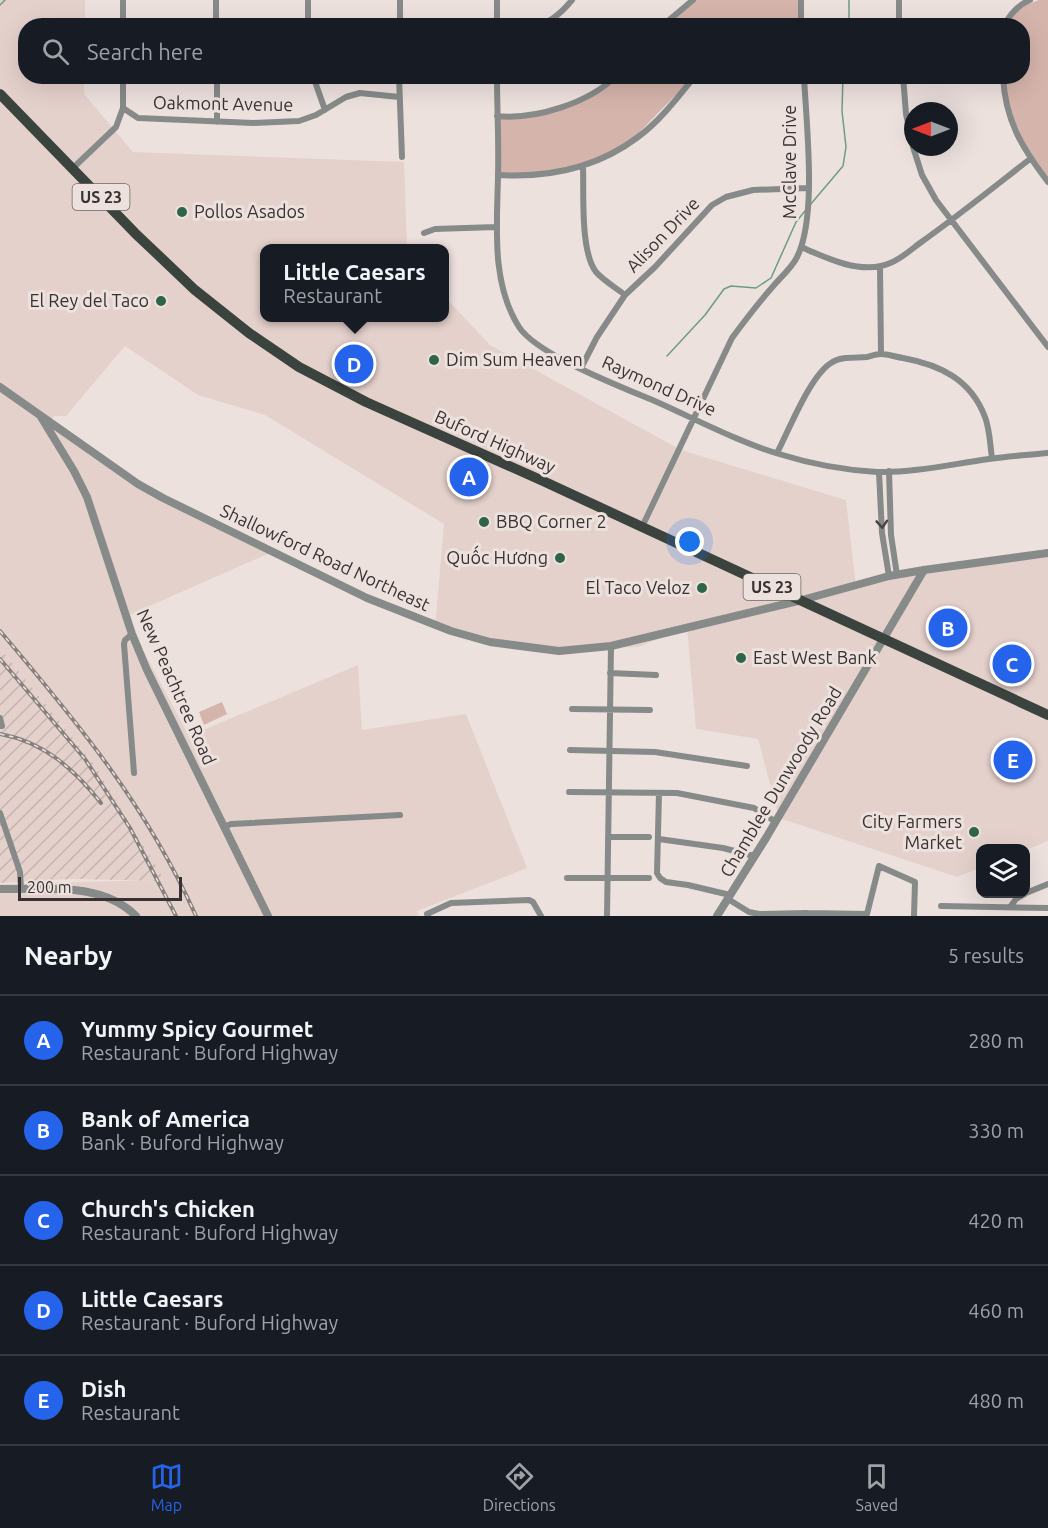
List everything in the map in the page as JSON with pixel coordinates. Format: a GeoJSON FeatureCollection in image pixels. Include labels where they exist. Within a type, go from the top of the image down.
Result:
{"type":"FeatureCollection","features":[{"type":"Feature","properties":{"kind":"main road","name":"Buford Highway"},"geometry":{"type":"LineString","coordinates":[[0,94],[135,233],[195,290],[249,333],[299,367],[366,402],[1048,714]]}},
{"type":"Feature","properties":{"kind":"street"},"geometry":{"type":"LineString","coordinates":[[123,0],[123,18]]}},
{"type":"Feature","properties":{"kind":"street"},"geometry":{"type":"LineString","coordinates":[[216,0],[216,18]]}},
{"type":"Feature","properties":{"kind":"street"},"geometry":{"type":"LineString","coordinates":[[308,0],[308,18]]}},
{"type":"Feature","properties":{"kind":"street"},"geometry":{"type":"LineString","coordinates":[[400,0],[400,18]]}},
{"type":"Feature","properties":{"kind":"street"},"geometry":{"type":"LineString","coordinates":[[497,0],[497,18]]}},
{"type":"Feature","properties":{"kind":"street"},"geometry":{"type":"LineString","coordinates":[[553,18],[572,0]]}},
{"type":"Feature","properties":{"kind":"street"},"geometry":{"type":"LineString","coordinates":[[672,18],[693,0]]}},
{"type":"Feature","properties":{"kind":"street"},"geometry":{"type":"LineString","coordinates":[[801,0],[801,18]]}},
{"type":"Feature","properties":{"kind":"street"},"geometry":{"type":"LineString","coordinates":[[899,0],[899,18]]}},
{"type":"Feature","properties":{"kind":"street"},"geometry":{"type":"LineString","coordinates":[[1008,18],[1024,2],[1030,0]]}},
{"type":"Feature","properties":{"kind":"street"},"geometry":{"type":"LineString","coordinates":[[73,168],[116,127],[123,108],[123,84]]}},
{"type":"Feature","properties":{"kind":"street"},"geometry":{"type":"LineString","coordinates":[[217,84],[217,122]]}},
{"type":"Feature","properties":{"kind":"street"},"geometry":{"type":"LineString","coordinates":[[316,84],[325,110]]}},
{"type":"Feature","properties":{"kind":"street"},"geometry":{"type":"LineString","coordinates":[[399,84],[402,157]]}},
{"type":"Feature","properties":{"kind":"street","name":"Raymond Drive"},"geometry":{"type":"LineString","coordinates":[[497,84],[496,227],[501,277],[507,300],[518,326],[536,344],[581,368],[777,453],[842,469],[879,472],[921,469],[992,458],[1048,453]]}},
{"type":"Feature","properties":{"kind":"street"},"geometry":{"type":"LineString","coordinates":[[498,116],[548,112],[595,93],[606,84]]}},
{"type":"Feature","properties":{"kind":"street"},"geometry":{"type":"LineString","coordinates":[[498,175],[556,173],[583,166],[613,153],[640,136],[688,84]]}},
{"type":"Feature","properties":{"kind":"street","name":"McClave Drive"},"geometry":{"type":"LineString","coordinates":[[642,527],[732,338],[746,317],[795,261],[801,247],[808,212],[809,188],[804,84]]}},
{"type":"Feature","properties":{"kind":"street"},"geometry":{"type":"LineString","coordinates":[[904,84],[905,102]]}},
{"type":"Feature","properties":{"kind":"street"},"geometry":{"type":"LineString","coordinates":[[1004,84],[1008,114],[1014,131],[1030,159],[1048,182]]}},
{"type":"Feature","properties":{"kind":"street","name":"Oakmont Avenue"},"geometry":{"type":"LineString","coordinates":[[123,108],[138,118],[217,122],[299,121],[325,110],[346,97],[360,93],[399,97]]}},
{"type":"Feature","properties":{"kind":"street"},"geometry":{"type":"LineString","coordinates":[[916,156],[922,175],[936,200],[1048,347]]}},
{"type":"Feature","properties":{"kind":"street"},"geometry":{"type":"LineString","coordinates":[[801,247],[842,263],[865,267],[880,267],[894,262],[952,221],[1030,159]]}},
{"type":"Feature","properties":{"kind":"street"},"geometry":{"type":"LineString","coordinates":[[583,166],[585,240],[590,263],[598,274],[625,295]]}},
{"type":"Feature","properties":{"kind":"street","name":"Alison Drive"},"geometry":{"type":"LineString","coordinates":[[581,368],[597,337],[625,295],[655,267],[712,204],[726,196],[753,190],[809,188]]}},
{"type":"Feature","properties":{"kind":"street"},"geometry":{"type":"LineString","coordinates":[[424,233],[435,229],[496,227]]}},
{"type":"Feature","properties":{"kind":"street"},"geometry":{"type":"LineString","coordinates":[[880,267],[881,354]]}},
{"type":"Feature","properties":{"kind":"street"},"geometry":{"type":"LineString","coordinates":[[777,453],[812,384],[830,363],[839,359],[881,354],[940,367],[955,377],[970,392],[984,415],[992,458]]}},
{"type":"Feature","properties":{"kind":"street","name":"New Peachtree Road"},"geometry":{"type":"LineString","coordinates":[[0,387],[39,414],[74,471],[87,497],[132,634],[151,678],[268,916]]}},
{"type":"Feature","properties":{"kind":"street","name":"Shallowford Road Northeast"},"geometry":{"type":"LineString","coordinates":[[39,414],[138,484],[163,498],[367,598],[451,631],[490,642],[559,651],[611,646],[893,576],[1048,553]]}},
{"type":"Feature","properties":{"kind":"street"},"geometry":{"type":"LineString","coordinates":[[890,471],[893,576]]}},
{"type":"Feature","properties":{"kind":"street"},"geometry":{"type":"LineString","coordinates":[[879,472],[882,533],[893,576]]}},
{"type":"Feature","properties":{"kind":"street","name":"Chamblee Dunwoody Road"},"geometry":{"type":"LineString","coordinates":[[717,916],[776,822],[924,570]]}},
{"type":"Feature","properties":{"kind":"street"},"geometry":{"type":"LineString","coordinates":[[132,634],[124,644],[134,773]]}},
{"type":"Feature","properties":{"kind":"street"},"geometry":{"type":"LineString","coordinates":[[607,916],[611,646]]}},
{"type":"Feature","properties":{"kind":"street"},"geometry":{"type":"LineString","coordinates":[[610,673],[656,675]]}},
{"type":"Feature","properties":{"kind":"street"},"geometry":{"type":"LineString","coordinates":[[572,709],[650,710]]}},
{"type":"Feature","properties":{"kind":"street"},"geometry":{"type":"LineString","coordinates":[[0,718],[1,726]]}},
{"type":"Feature","properties":{"kind":"street"},"geometry":{"type":"LineString","coordinates":[[570,750],[655,752],[747,766]]}},
{"type":"Feature","properties":{"kind":"street"},"geometry":{"type":"LineString","coordinates":[[569,792],[677,793],[754,808],[776,822]]}},
{"type":"Feature","properties":{"kind":"street"},"geometry":{"type":"LineString","coordinates":[[659,793],[657,873],[666,882],[688,885],[729,897],[749,912],[807,915],[867,914],[879,867],[915,882],[914,916]]}},
{"type":"Feature","properties":{"kind":"street"},"geometry":{"type":"LineString","coordinates":[[0,813],[20,872],[21,889]]}},
{"type":"Feature","properties":{"kind":"street"},"geometry":{"type":"LineString","coordinates":[[224,827],[231,824],[400,815]]}},
{"type":"Feature","properties":{"kind":"street"},"geometry":{"type":"LineString","coordinates":[[608,837],[649,837]]}},
{"type":"Feature","properties":{"kind":"street"},"geometry":{"type":"LineString","coordinates":[[659,838],[723,848],[754,856]]}},
{"type":"Feature","properties":{"kind":"street"},"geometry":{"type":"LineString","coordinates":[[567,878],[649,878]]}},
{"type":"Feature","properties":{"kind":"street"},"geometry":{"type":"LineString","coordinates":[[1030,891],[1048,884]]}},
{"type":"Feature","properties":{"kind":"street"},"geometry":{"type":"LineString","coordinates":[[0,889],[82,891],[104,895],[119,901],[136,916]]}},
{"type":"Feature","properties":{"kind":"street"},"geometry":{"type":"LineString","coordinates":[[1010,907],[1018,898]]}},
{"type":"Feature","properties":{"kind":"street"},"geometry":{"type":"LineString","coordinates":[[427,915],[451,903],[529,900],[533,902],[541,916]]}},
{"type":"Feature","properties":{"kind":"street"},"geometry":{"type":"LineString","coordinates":[[941,906],[1048,908]]}},
{"type":"Feature","properties":{"kind":"shaded area"},"geometry":{"type":"Polygon","coordinates":[[[0,0],[85,0],[85,18],[18,18],[18,84],[84,84],[84,94],[133,152],[404,162],[407,244],[260,244],[260,322],[449,322],[449,301],[490,345],[681,450],[846,500],[856,586],[924,570],[1048,554],[1048,841],[1030,848],[1030,844],[976,844],[976,870],[957,877],[779,818],[758,739],[696,729],[687,628],[638,647],[549,650],[435,628],[444,524],[265,415],[198,395],[125,346],[66,416],[54,416],[51,420],[146,487],[272,552],[125,617],[189,736],[358,665],[362,730],[466,714],[527,868],[417,911],[419,916],[0,916],[0,884],[164,880],[94,764],[0,648],[0,0]]]}},
{"type":"Feature","properties":{"kind":"shaded area"},"geometry":{"type":"Polygon","coordinates":[[[692,0],[801,0],[802,18],[671,18],[692,0]]]}},
{"type":"Feature","properties":{"kind":"shaded area"},"geometry":{"type":"Polygon","coordinates":[[[1039,0],[1048,0],[1048,180],[1013,128],[1004,84],[1030,84],[1030,18],[1011,18],[1018,8],[1039,0]]]}},
{"type":"Feature","properties":{"kind":"shaded area"},"geometry":{"type":"Polygon","coordinates":[[[605,84],[686,84],[625,147],[578,169],[499,175],[498,117],[548,112],[589,96],[605,84]]]}},
{"type":"Feature","properties":{"kind":"shaded area"},"geometry":{"type":"Polygon","coordinates":[[[0,648],[94,764],[165,881],[71,879],[0,883],[0,648]]]}},
{"type":"Feature","properties":{"kind":"shaded area"},"geometry":{"type":"Polygon","coordinates":[[[222,702],[227,714],[204,725],[199,712],[222,702]]]}},
{"type":"Feature","properties":{"kind":"waterway"},"geometry":{"type":"LineString","coordinates":[[0,5],[5,0]]}},
{"type":"Feature","properties":{"kind":"waterway"},"geometry":{"type":"LineString","coordinates":[[849,0],[849,18]]}},
{"type":"Feature","properties":{"kind":"waterway"},"geometry":{"type":"LineString","coordinates":[[810,205],[843,166],[846,147],[842,111],[843,84]]}},
{"type":"Feature","properties":{"kind":"waterway"},"geometry":{"type":"LineString","coordinates":[[667,356],[705,315],[724,289],[731,286],[756,288],[771,278],[796,222],[805,211]]}},
{"type":"Feature","properties":{"kind":"railway"},"geometry":{"type":"LineString","coordinates":[[0,631],[83,732],[133,801],[196,916]]}},
{"type":"Feature","properties":{"kind":"railway"},"geometry":{"type":"LineString","coordinates":[[0,659],[85,759],[130,828],[176,916]]}},
{"type":"Feature","properties":{"kind":"railway"},"geometry":{"type":"LineString","coordinates":[[0,734],[31,743],[44,750],[69,768],[101,803]]}},
{"type":"Feature","properties":{"kind":"place","name":"Pollos Asados"},"geometry":{"type":"Point","coordinates":[182,212]}},
{"type":"Feature","properties":{"kind":"place","name":"El Rey del Taco"},"geometry":{"type":"Point","coordinates":[161,301]}},
{"type":"Feature","properties":{"kind":"place","name":"Dim Sum Heaven"},"geometry":{"type":"Point","coordinates":[434,360]}},
{"type":"Feature","properties":{"kind":"place","name":"Little Caesars"},"geometry":{"type":"Point","coordinates":[354,364]}},
{"type":"Feature","properties":{"kind":"place","name":"Yummy Spicy Gourmet"},"geometry":{"type":"Point","coordinates":[469,477]}},
{"type":"Feature","properties":{"kind":"place","name":"BBQ Corner 2"},"geometry":{"type":"Point","coordinates":[484,522]}},
{"type":"Feature","properties":{"kind":"place","name":"Quốc Hương"},"geometry":{"type":"Point","coordinates":[560,558]}},
{"type":"Feature","properties":{"kind":"place","name":"El Taco Veloz"},"geometry":{"type":"Point","coordinates":[702,588]}},
{"type":"Feature","properties":{"kind":"place","name":"Bank of America"},"geometry":{"type":"Point","coordinates":[948,628]}},
{"type":"Feature","properties":{"kind":"place","name":"East West Bank"},"geometry":{"type":"Point","coordinates":[741,658]}},
{"type":"Feature","properties":{"kind":"place","name":"Church's Chicken"},"geometry":{"type":"Point","coordinates":[1012,664]}},
{"type":"Feature","properties":{"kind":"place","name":"Dish"},"geometry":{"type":"Point","coordinates":[1013,760]}},
{"type":"Feature","properties":{"kind":"place","name":"City Farmers Market"},"geometry":{"type":"Point","coordinates":[974,832]}}]}
